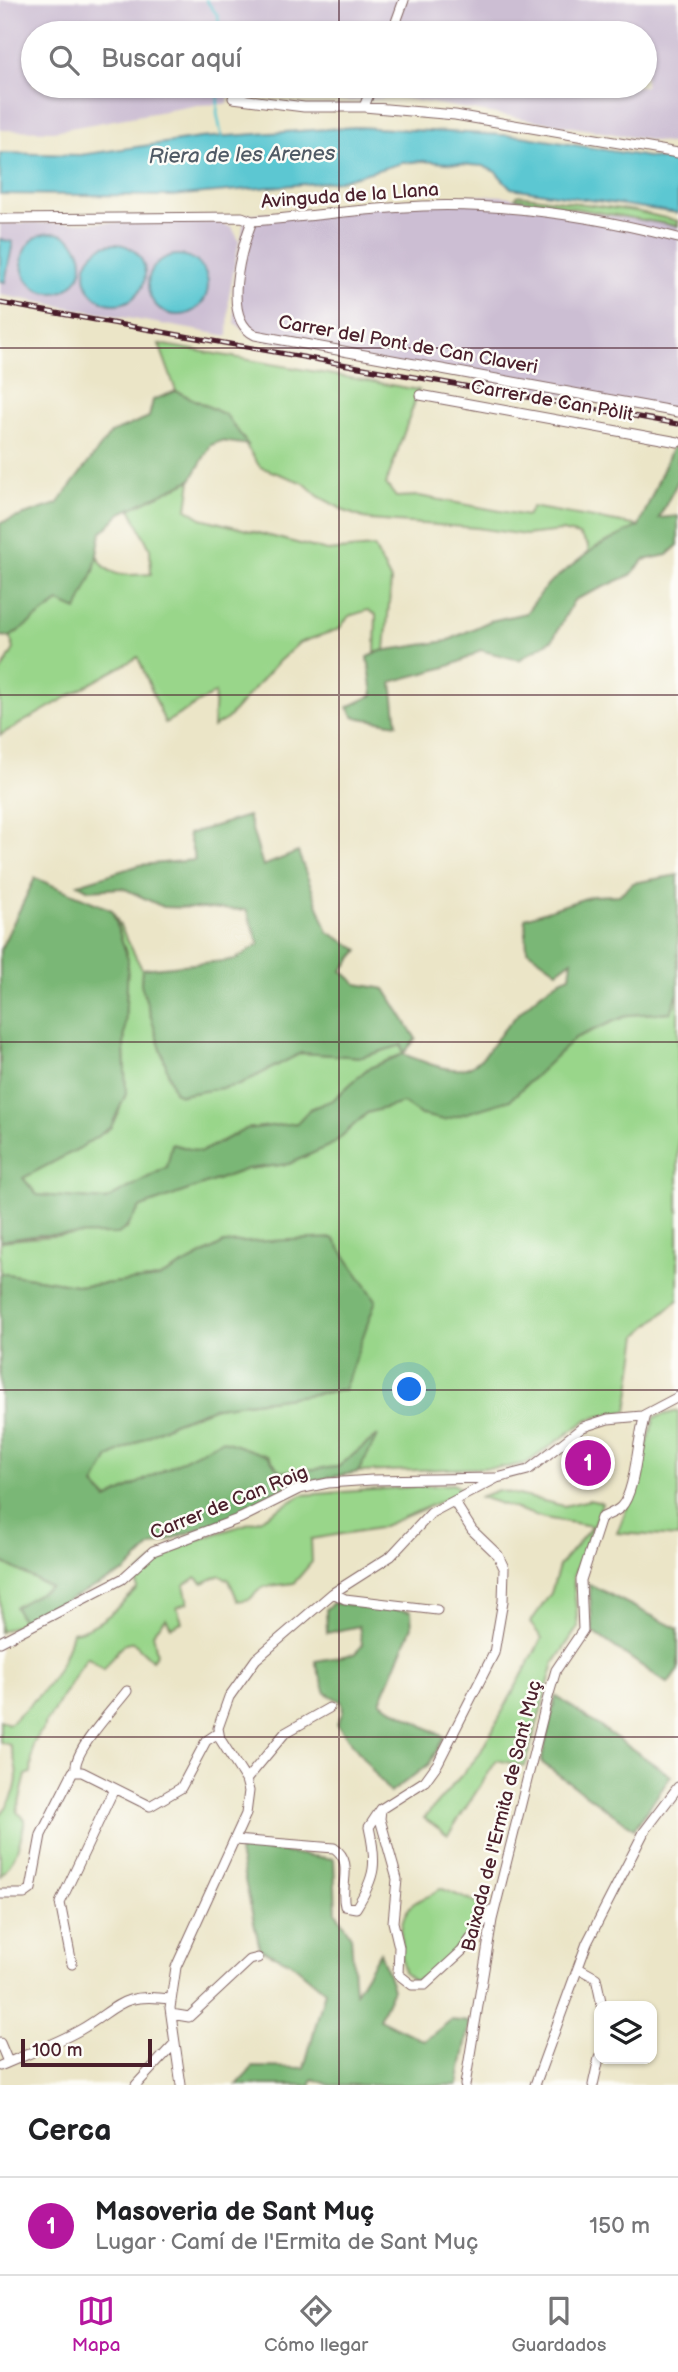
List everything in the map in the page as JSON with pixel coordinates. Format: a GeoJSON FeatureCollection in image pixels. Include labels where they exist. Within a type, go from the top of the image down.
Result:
{"type":"FeatureCollection","features":[{"type":"Feature","properties":{"kind":"street"},"geometry":{"type":"LineString","coordinates":[[396,21],[404,0]]}},
{"type":"Feature","properties":{"kind":"street"},"geometry":{"type":"LineString","coordinates":[[233,98],[304,107],[364,107],[456,115],[678,153]]}},
{"type":"Feature","properties":{"kind":"street"},"geometry":{"type":"LineString","coordinates":[[364,107],[367,98]]}},
{"type":"Feature","properties":{"kind":"street","name":"Avinguda de la Llana"},"geometry":{"type":"LineString","coordinates":[[0,219],[242,217],[252,221],[423,206],[512,209],[638,228],[678,238]]}},
{"type":"Feature","properties":{"kind":"street","name":"Avinguda de la Llana"},"geometry":{"type":"LineString","coordinates":[[232,218],[248,232]]}},
{"type":"Feature","properties":{"kind":"street","name":"Carrer del Pont de Can Claveri"},"geometry":{"type":"LineString","coordinates":[[252,221],[234,300],[242,326],[255,335],[678,412]]}},
{"type":"Feature","properties":{"kind":"street","name":"Carrer de Can Pòlit"},"geometry":{"type":"LineString","coordinates":[[421,395],[678,442]]}},
{"type":"Feature","properties":{"kind":"street"},"geometry":{"type":"LineString","coordinates":[[76,1770],[142,1804],[153,1805],[181,1788],[206,1741],[218,1732],[229,1697],[256,1660],[332,1593],[391,1556],[430,1513],[455,1503],[501,1477],[528,1470],[577,1430],[591,1423],[645,1415],[678,1397]]}},
{"type":"Feature","properties":{"kind":"street","name":"Baixada de l'Ermita de Sant Muç"},"geometry":{"type":"LineString","coordinates":[[465,2085],[495,1904],[556,1670],[583,1630],[584,1606],[581,1587],[584,1566],[601,1518],[621,1507],[631,1485],[638,1436],[645,1415]]}},
{"type":"Feature","properties":{"kind":"street","name":"Carrer de Can Roig"},"geometry":{"type":"LineString","coordinates":[[0,1643],[122,1579],[153,1551],[241,1518],[299,1489],[328,1483],[384,1479],[501,1477]]}},
{"type":"Feature","properties":{"kind":"street"},"geometry":{"type":"LineString","coordinates":[[235,1840],[334,1848],[343,1854],[346,1861],[345,1906],[356,1908],[370,1886],[376,1862],[369,1827],[381,1809],[425,1781],[494,1653],[503,1601],[504,1568],[498,1555],[472,1530],[455,1503]]}},
{"type":"Feature","properties":{"kind":"street"},"geometry":{"type":"LineString","coordinates":[[332,1593],[345,1599],[437,1610]]}},
{"type":"Feature","properties":{"kind":"street"},"geometry":{"type":"LineString","coordinates":[[76,1770],[75,1764],[90,1739],[127,1691]]}},
{"type":"Feature","properties":{"kind":"street"},"geometry":{"type":"LineString","coordinates":[[246,1780],[285,1733],[329,1708]]}},
{"type":"Feature","properties":{"kind":"street"},"geometry":{"type":"LineString","coordinates":[[181,2085],[170,1999],[181,1950],[235,1840],[246,1814],[249,1791],[246,1780],[218,1732]]}},
{"type":"Feature","properties":{"kind":"street"},"geometry":{"type":"LineString","coordinates":[[0,1894],[24,1894],[31,1889],[44,1828],[69,1777],[76,1770]]}},
{"type":"Feature","properties":{"kind":"street"},"geometry":{"type":"LineString","coordinates":[[535,2085],[578,1968],[613,1888],[644,1832],[678,1787]]}},
{"type":"Feature","properties":{"kind":"street"},"geometry":{"type":"LineString","coordinates":[[72,1964],[60,1900],[114,1789]]}},
{"type":"Feature","properties":{"kind":"street"},"geometry":{"type":"LineString","coordinates":[[381,1809],[380,1819],[397,1879],[393,1922],[398,1947],[398,1974],[402,1978],[412,1985],[425,1985],[442,1972],[462,1951],[495,1904]]}},
{"type":"Feature","properties":{"kind":"street"},"geometry":{"type":"LineString","coordinates":[[171,2014],[189,2017],[250,1960],[258,1958]]}},
{"type":"Feature","properties":{"kind":"street"},"geometry":{"type":"LineString","coordinates":[[578,1968],[596,1978],[601,2001]]}},
{"type":"Feature","properties":{"kind":"street"},"geometry":{"type":"LineString","coordinates":[[0,2043],[4,2064],[80,2030],[123,2000],[143,1997],[170,1999]]}},
{"type":"Feature","properties":{"kind":"street"},"geometry":{"type":"LineString","coordinates":[[136,2085],[175,2043]]}},
{"type":"Feature","properties":{"kind":"street"},"geometry":{"type":"LineString","coordinates":[[593,2085],[598,2064]]}},
{"type":"Feature","properties":{"kind":"shaded area"},"geometry":{"type":"Polygon","coordinates":[[[0,0],[678,0],[678,145],[402,98],[657,98],[657,21],[21,21],[21,98],[228,98],[228,104],[198,105],[53,131],[0,130],[0,0]]]}},
{"type":"Feature","properties":{"kind":"shaded area"},"geometry":{"type":"Polygon","coordinates":[[[315,98],[385,98],[352,101],[315,98]]]}},
{"type":"Feature","properties":{"kind":"shaded area"},"geometry":{"type":"Polygon","coordinates":[[[468,195],[505,196],[550,207],[678,226],[678,416],[252,338],[235,323],[233,289],[245,214],[317,211],[468,195]]]}},
{"type":"Feature","properties":{"kind":"shaded area"},"geometry":{"type":"Polygon","coordinates":[[[217,222],[232,227],[239,241],[229,296],[228,336],[0,295],[0,223],[217,222]]]}},
{"type":"Feature","properties":{"kind":"green space"},"geometry":{"type":"Polygon","coordinates":[[[518,195],[635,211],[678,221],[678,226],[515,198],[518,195]]]}},
{"type":"Feature","properties":{"kind":"green space"},"geometry":{"type":"Polygon","coordinates":[[[159,344],[419,390],[386,484],[396,497],[419,496],[527,516],[532,507],[639,526],[588,553],[588,545],[579,535],[562,531],[525,535],[477,528],[369,520],[347,512],[318,496],[304,483],[260,467],[226,415],[176,391],[159,344]]]}},
{"type":"Feature","properties":{"kind":"green space"},"geometry":{"type":"Polygon","coordinates":[[[176,391],[226,415],[248,445],[221,441],[211,445],[191,480],[121,513],[101,533],[94,571],[77,610],[59,602],[10,637],[0,636],[0,523],[57,504],[111,433],[149,417],[153,400],[176,391]]]}},
{"type":"Feature","properties":{"kind":"green space"},"geometry":{"type":"Polygon","coordinates":[[[673,446],[678,448],[678,481],[659,518],[678,516],[678,545],[667,555],[644,560],[631,575],[574,600],[553,639],[519,660],[480,650],[449,666],[392,682],[397,724],[354,717],[348,707],[373,695],[368,657],[381,651],[447,641],[490,621],[526,613],[548,584],[596,547],[639,526],[673,446]]]}},
{"type":"Feature","properties":{"kind":"green space"},"geometry":{"type":"Polygon","coordinates":[[[191,480],[187,509],[201,518],[327,551],[374,547],[391,581],[385,650],[375,653],[376,615],[368,610],[349,616],[339,629],[299,643],[278,662],[227,719],[213,727],[215,693],[165,723],[138,657],[0,735],[0,673],[14,649],[10,637],[59,602],[94,571],[97,555],[101,563],[113,572],[126,575],[151,574],[150,549],[130,508],[191,480]]]}},
{"type":"Feature","properties":{"kind":"green space"},"geometry":{"type":"Polygon","coordinates":[[[248,816],[263,866],[298,852],[328,932],[359,950],[342,971],[357,984],[385,989],[416,1039],[403,1054],[402,1045],[362,1057],[301,1053],[239,1085],[181,1095],[174,1092],[141,984],[142,969],[234,960],[259,944],[246,910],[163,907],[123,888],[89,890],[78,884],[140,865],[195,860],[188,834],[248,816]]]}},
{"type":"Feature","properties":{"kind":"green space"},"geometry":{"type":"Polygon","coordinates":[[[678,875],[678,993],[671,1012],[628,1015],[575,1038],[510,1100],[444,1120],[421,1115],[403,1103],[367,1113],[333,1144],[289,1164],[247,1169],[141,1207],[118,1234],[39,1235],[0,1241],[0,950],[35,878],[112,910],[128,960],[124,1048],[126,1094],[111,1127],[80,1148],[23,1178],[37,1195],[106,1200],[167,1167],[172,1144],[201,1152],[246,1129],[297,1123],[310,1109],[333,1100],[367,1069],[403,1054],[447,1068],[469,1067],[482,1058],[528,1004],[544,990],[570,976],[572,960],[557,971],[527,950],[525,918],[592,896],[619,895],[633,883],[678,875]]]}},
{"type":"Feature","properties":{"kind":"green space"},"geometry":{"type":"Polygon","coordinates":[[[112,910],[142,969],[141,984],[174,1092],[181,1095],[239,1085],[301,1053],[362,1057],[402,1045],[403,1054],[367,1069],[333,1100],[310,1109],[297,1123],[246,1129],[106,1200],[37,1195],[23,1178],[80,1148],[111,1127],[126,1094],[124,1048],[128,960],[112,910]]]}},
{"type":"Feature","properties":{"kind":"green space"},"geometry":{"type":"Polygon","coordinates":[[[678,993],[678,1300],[638,1335],[627,1411],[588,1419],[527,1463],[507,1467],[358,1472],[376,1436],[338,1467],[281,1472],[268,1456],[108,1499],[94,1485],[109,1457],[173,1423],[216,1407],[344,1390],[224,1243],[159,1278],[83,1286],[0,1273],[0,1241],[127,1229],[131,1217],[141,1207],[247,1169],[289,1164],[333,1144],[367,1113],[403,1102],[421,1115],[555,1057],[575,1038],[628,1015],[671,1012],[678,993]]]}},
{"type":"Feature","properties":{"kind":"green space"},"geometry":{"type":"Polygon","coordinates":[[[333,1238],[376,1300],[344,1390],[216,1407],[173,1423],[109,1457],[94,1485],[107,1499],[222,1440],[268,1456],[281,1472],[338,1467],[378,1435],[358,1472],[289,1485],[234,1516],[150,1547],[125,1572],[23,1622],[15,1607],[50,1587],[0,1561],[0,1273],[83,1286],[159,1278],[224,1243],[333,1238]]]}},
{"type":"Feature","properties":{"kind":"green space"},"geometry":{"type":"Polygon","coordinates":[[[678,1411],[678,1537],[617,1533],[636,1484],[655,1417],[678,1411]]]}},
{"type":"Feature","properties":{"kind":"green space"},"geometry":{"type":"Polygon","coordinates":[[[453,1484],[460,1488],[458,1494],[379,1528],[311,1539],[312,1562],[294,1583],[262,1587],[250,1599],[238,1601],[229,1580],[220,1575],[203,1583],[196,1577],[184,1585],[188,1602],[177,1607],[182,1622],[171,1627],[166,1618],[153,1633],[157,1654],[152,1660],[133,1642],[122,1645],[104,1669],[87,1657],[33,1744],[31,1773],[26,1775],[17,1812],[25,1819],[22,1835],[14,1857],[0,1876],[0,1815],[12,1798],[17,1773],[10,1745],[0,1742],[0,1720],[9,1724],[31,1704],[56,1673],[72,1632],[91,1627],[115,1610],[137,1589],[136,1576],[159,1557],[184,1544],[259,1520],[302,1495],[453,1484]]]}},
{"type":"Feature","properties":{"kind":"green space"},"geometry":{"type":"Polygon","coordinates":[[[498,1490],[564,1506],[589,1500],[602,1503],[573,1578],[578,1627],[554,1663],[525,1766],[497,1760],[448,1835],[424,1818],[479,1755],[542,1638],[530,1623],[551,1593],[559,1566],[592,1526],[544,1518],[480,1497],[498,1490]]]}},
{"type":"Feature","properties":{"kind":"green space"},"geometry":{"type":"Polygon","coordinates":[[[0,1561],[51,1587],[15,1607],[23,1622],[0,1632],[0,1561]]]}},
{"type":"Feature","properties":{"kind":"green space"},"geometry":{"type":"Polygon","coordinates":[[[589,1584],[678,1629],[678,1670],[668,1684],[593,1632],[589,1584]]]}},
{"type":"Feature","properties":{"kind":"green space"},"geometry":{"type":"Polygon","coordinates":[[[333,1603],[411,1611],[412,1627],[380,1702],[444,1737],[429,1764],[390,1793],[337,1724],[343,1712],[342,1702],[326,1693],[315,1661],[355,1654],[362,1644],[359,1626],[327,1633],[326,1609],[333,1603]]]}},
{"type":"Feature","properties":{"kind":"green space"},"geometry":{"type":"Polygon","coordinates":[[[556,1696],[671,1776],[634,1829],[541,1762],[556,1696]]]}},
{"type":"Feature","properties":{"kind":"green space"},"geometry":{"type":"Polygon","coordinates":[[[242,1847],[334,1859],[336,1912],[351,1936],[355,1993],[380,1952],[393,1989],[379,2019],[424,2041],[451,2020],[470,2022],[458,2085],[330,2085],[313,2079],[310,2085],[237,2085],[253,2067],[304,2068],[325,1991],[290,1962],[260,1949],[239,1853],[242,1847]]]}},
{"type":"Feature","properties":{"kind":"green space"},"geometry":{"type":"Polygon","coordinates":[[[440,1888],[487,1907],[445,1960],[414,1981],[404,1973],[401,1938],[403,1921],[414,1903],[440,1888]]]}},
{"type":"Feature","properties":{"kind":"water","name":"Riera de les Arenes"},"geometry":{"type":"Polygon","coordinates":[[[356,127],[521,136],[678,162],[678,213],[511,188],[496,172],[483,166],[423,161],[402,163],[338,181],[171,196],[0,194],[0,153],[80,155],[200,138],[356,127]]]}},
{"type":"Feature","properties":{"kind":"water"},"geometry":{"type":"Polygon","coordinates":[[[52,233],[69,238],[77,246],[82,263],[77,280],[69,288],[52,293],[35,288],[27,280],[22,263],[27,246],[35,238],[52,233]]]}},
{"type":"Feature","properties":{"kind":"water"},"geometry":{"type":"Polygon","coordinates":[[[0,239],[13,242],[5,282],[0,281],[0,239]]]}},
{"type":"Feature","properties":{"kind":"water"},"geometry":{"type":"Polygon","coordinates":[[[115,244],[132,249],[140,257],[145,274],[140,291],[132,299],[115,304],[98,299],[90,291],[85,274],[90,257],[98,249],[115,244]]]}},
{"type":"Feature","properties":{"kind":"water"},"geometry":{"type":"Polygon","coordinates":[[[178,255],[195,260],[203,268],[208,285],[203,302],[195,310],[178,315],[161,310],[153,302],[148,285],[153,268],[161,260],[178,255]]]}},
{"type":"Feature","properties":{"kind":"waterway"},"geometry":{"type":"LineString","coordinates":[[206,0],[219,21]]}},
{"type":"Feature","properties":{"kind":"waterway","name":"Riera de les Arenes"},"geometry":{"type":"LineString","coordinates":[[218,98],[217,113],[222,138]]}},
{"type":"Feature","properties":{"kind":"railway"},"geometry":{"type":"LineString","coordinates":[[0,303],[678,424]]}},
{"type":"Feature","properties":{"kind":"place","name":"Masoveria de Sant Muç"},"geometry":{"type":"Point","coordinates":[588,1463]}}]}
